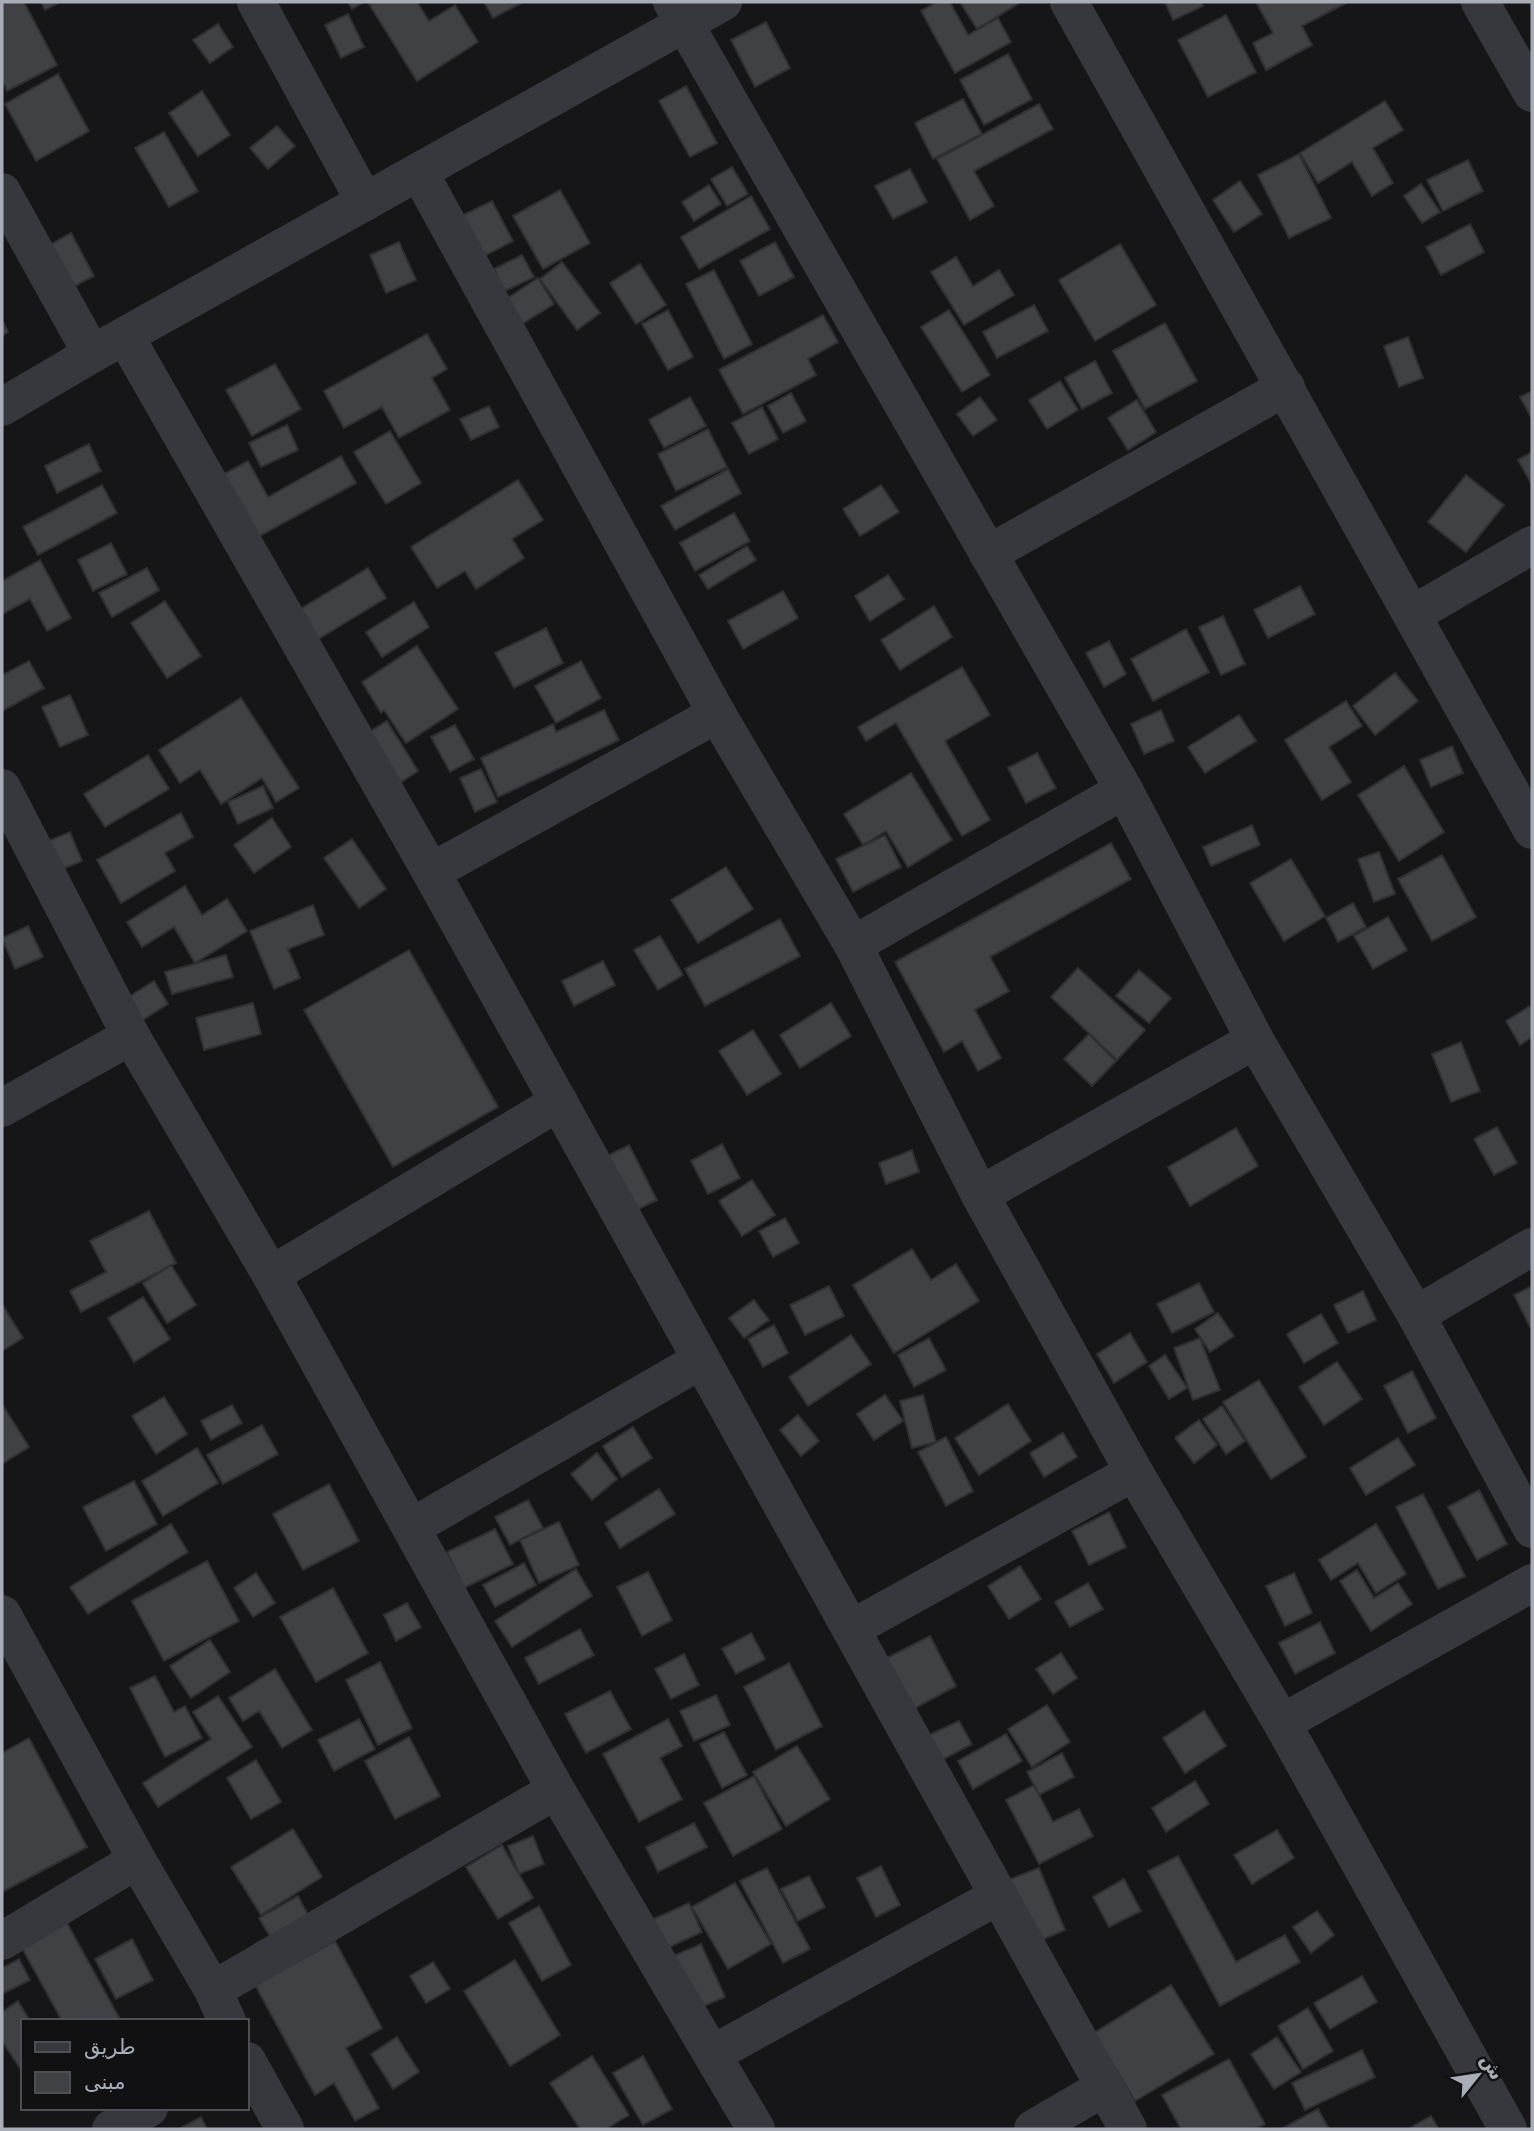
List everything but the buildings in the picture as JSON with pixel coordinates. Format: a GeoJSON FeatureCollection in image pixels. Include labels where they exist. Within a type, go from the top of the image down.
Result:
{"type":"FeatureCollection","features":[{"type":"Feature","properties":{"kind":"street"},"geometry":{"type":"LineString","coordinates":[[256,2],[365,202]]}},
{"type":"Feature","properties":{"kind":"street"},"geometry":{"type":"LineString","coordinates":[[2,407],[419,172],[678,13],[723,2]]}},
{"type":"Feature","properties":{"kind":"street"},"geometry":{"type":"LineString","coordinates":[[1069,2],[1532,830]]}},
{"type":"Feature","properties":{"kind":"street"},"geometry":{"type":"LineString","coordinates":[[1480,2],[1532,93]]}},
{"type":"Feature","properties":{"kind":"street"},"geometry":{"type":"LineString","coordinates":[[678,13],[1124,790],[1255,1040],[1416,1315],[1532,1529]]}},
{"type":"Feature","properties":{"kind":"street"},"geometry":{"type":"LineString","coordinates":[[419,172],[717,714],[853,945],[980,1195],[1134,1472],[1282,1723],[1508,2129]]}},
{"type":"Feature","properties":{"kind":"street"},"geometry":{"type":"LineString","coordinates":[[2,192],[92,354]]}},
{"type":"Feature","properties":{"kind":"street"},"geometry":{"type":"LineString","coordinates":[[125,336],[431,872],[1128,2129]]}},
{"type":"Feature","properties":{"kind":"street"},"geometry":{"type":"LineString","coordinates":[[988,554],[1286,387]]}},
{"type":"Feature","properties":{"kind":"street"},"geometry":{"type":"LineString","coordinates":[[1412,615],[1532,545]]}},
{"type":"Feature","properties":{"kind":"street"},"geometry":{"type":"LineString","coordinates":[[431,872],[717,714]]}},
{"type":"Feature","properties":{"kind":"street"},"geometry":{"type":"LineString","coordinates":[[2,788],[131,1037],[271,1275],[556,1790],[756,2129]]}},
{"type":"Feature","properties":{"kind":"street"},"geometry":{"type":"LineString","coordinates":[[853,945],[1124,790]]}},
{"type":"Feature","properties":{"kind":"street"},"geometry":{"type":"LineString","coordinates":[[2,1108],[131,1037]]}},
{"type":"Feature","properties":{"kind":"street"},"geometry":{"type":"LineString","coordinates":[[980,1195],[1255,1040]]}},
{"type":"Feature","properties":{"kind":"street"},"geometry":{"type":"LineString","coordinates":[[271,1275],[559,1102]]}},
{"type":"Feature","properties":{"kind":"street"},"geometry":{"type":"LineString","coordinates":[[1416,1315],[1532,1247]]}},
{"type":"Feature","properties":{"kind":"street"},"geometry":{"type":"LineString","coordinates":[[412,1527],[701,1360]]}},
{"type":"Feature","properties":{"kind":"street"},"geometry":{"type":"LineString","coordinates":[[851,1629],[1134,1472]]}},
{"type":"Feature","properties":{"kind":"street"},"geometry":{"type":"LineString","coordinates":[[1282,1723],[1532,1583]]}},
{"type":"Feature","properties":{"kind":"street"},"geometry":{"type":"LineString","coordinates":[[2,1614],[136,1860],[220,2006],[556,1790]]}},
{"type":"Feature","properties":{"kind":"street"},"geometry":{"type":"LineString","coordinates":[[2,1941],[136,1860]]}},
{"type":"Feature","properties":{"kind":"street"},"geometry":{"type":"LineString","coordinates":[[713,2054],[998,1896]]}},
{"type":"Feature","properties":{"kind":"street"},"geometry":{"type":"LineString","coordinates":[[248,2062],[285,2129]]}},
{"type":"Feature","properties":{"kind":"street"},"geometry":{"type":"LineString","coordinates":[[1033,2129],[1105,2087]]}},
{"type":"Feature","properties":{"kind":"street"},"geometry":{"type":"LineString","coordinates":[[111,2129],[145,2110]]}}]}
